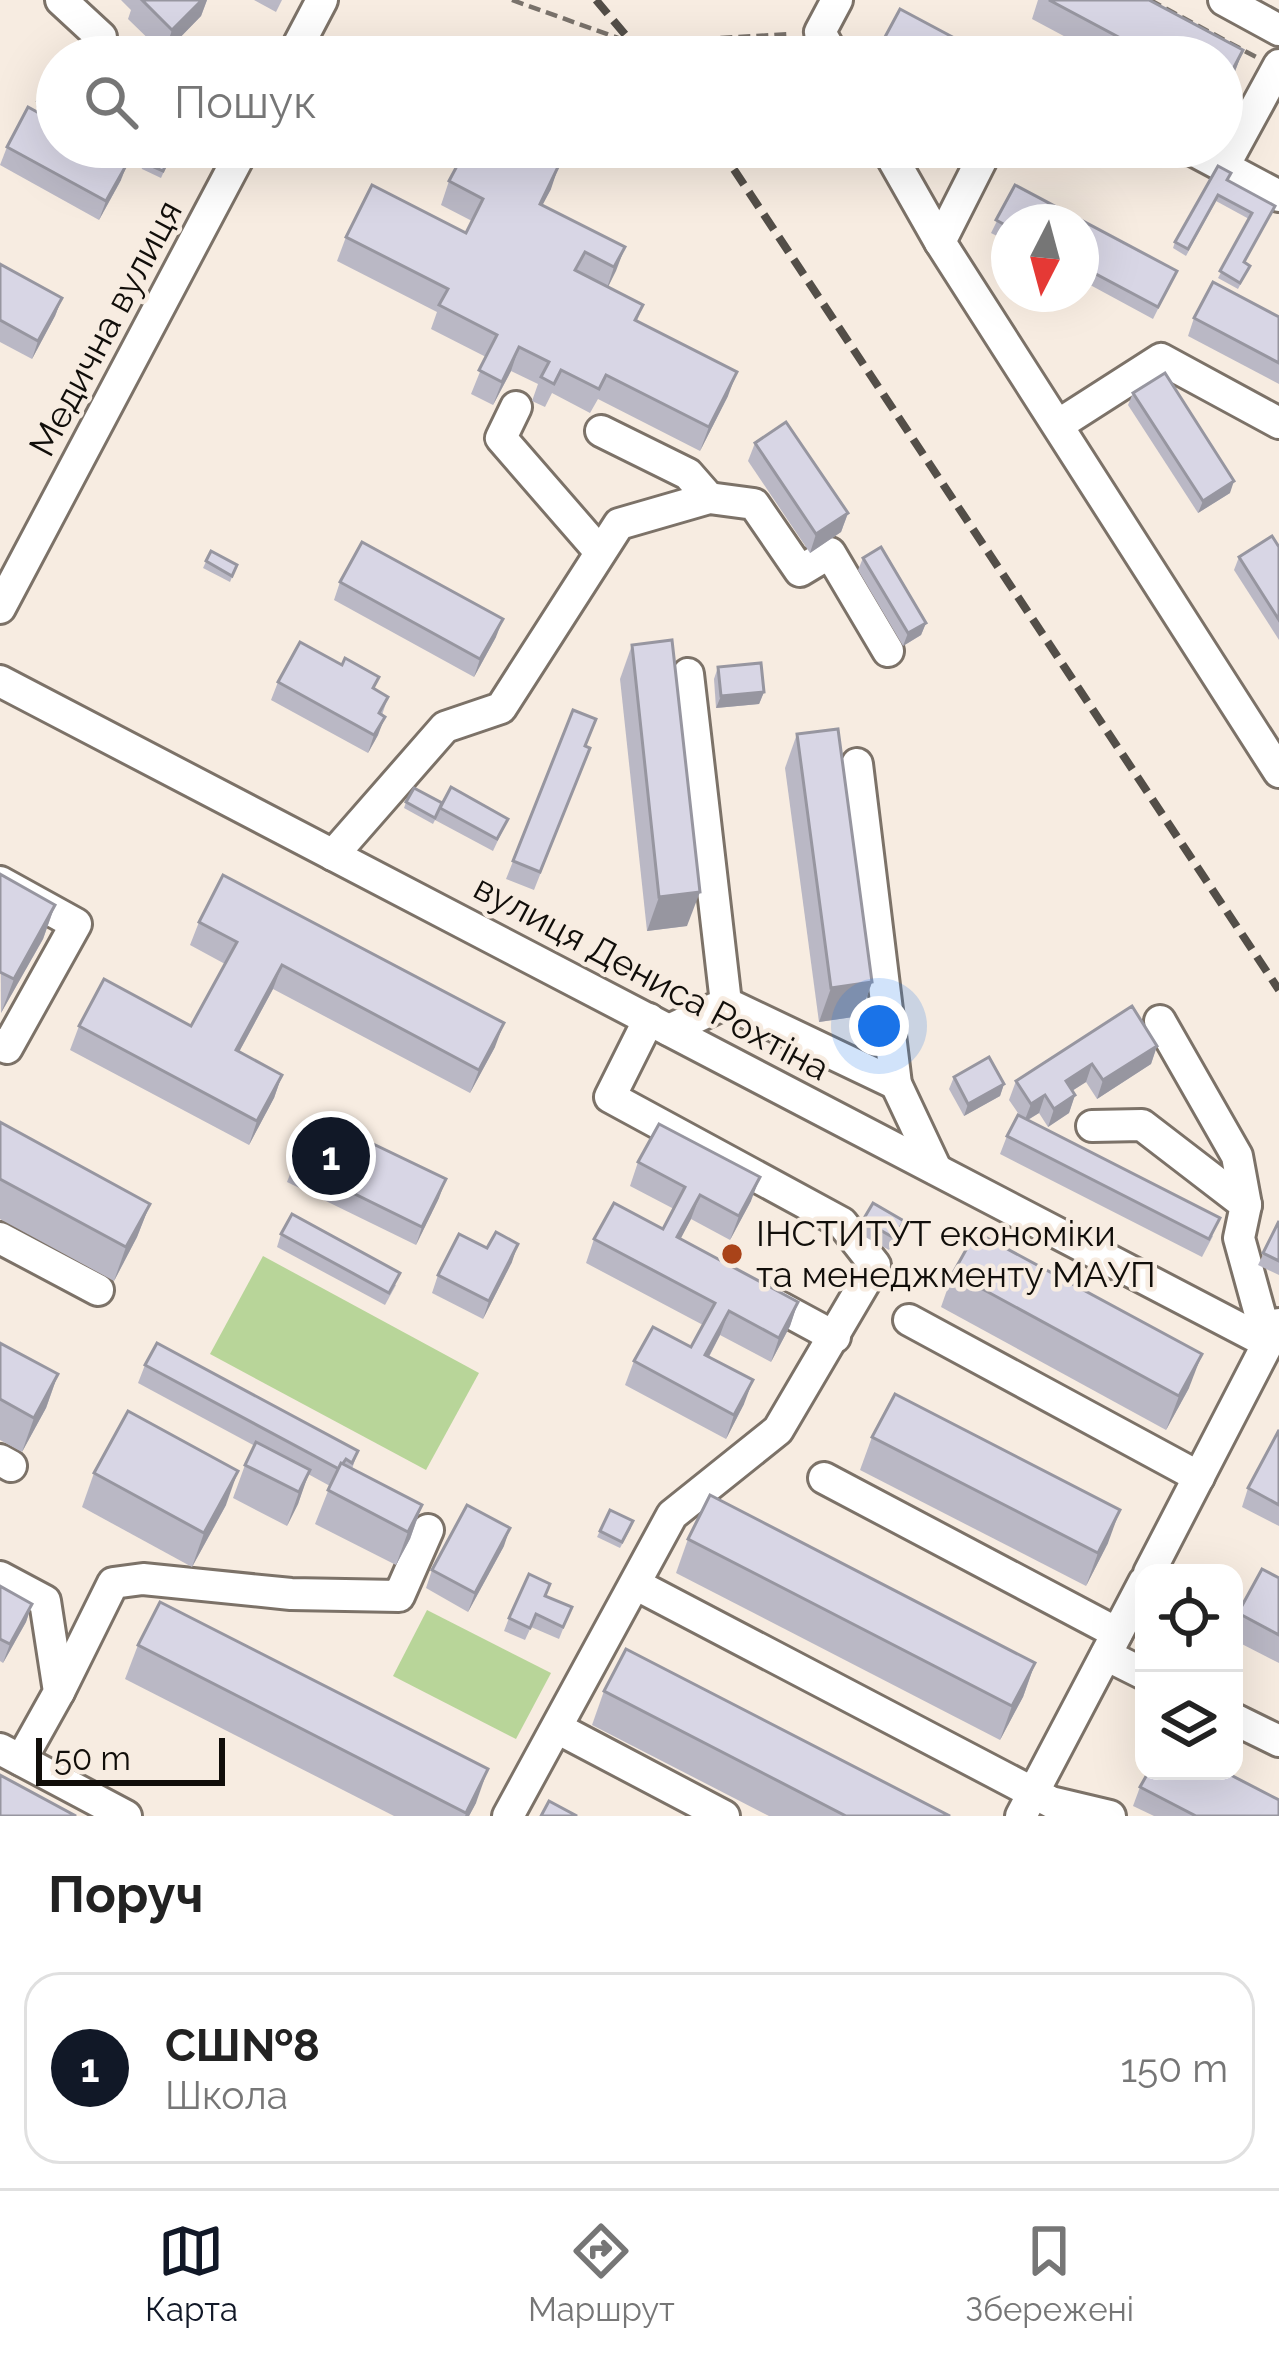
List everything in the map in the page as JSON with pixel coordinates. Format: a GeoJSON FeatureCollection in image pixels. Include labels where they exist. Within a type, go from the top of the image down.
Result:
{"type":"FeatureCollection","features":[{"type":"Feature","properties":{"kind":"street"},"geometry":{"type":"LineString","coordinates":[[62,0],[99,36]]}},
{"type":"Feature","properties":{"kind":"street"},"geometry":{"type":"LineString","coordinates":[[303,36],[322,0]]}},
{"type":"Feature","properties":{"kind":"street"},"geometry":{"type":"LineString","coordinates":[[829,36],[837,0]]}},
{"type":"Feature","properties":{"kind":"street"},"geometry":{"type":"LineString","coordinates":[[1224,0],[1279,30]]}},
{"type":"Feature","properties":{"kind":"street"},"geometry":{"type":"LineString","coordinates":[[1243,131],[1278,66]]}},
{"type":"Feature","properties":{"kind":"street","name":"Медична вулиця"},"geometry":{"type":"LineString","coordinates":[[0,608],[233,168]]}},
{"type":"Feature","properties":{"kind":"street"},"geometry":{"type":"LineString","coordinates":[[898,168],[940,242],[1275,755]]}},
{"type":"Feature","properties":{"kind":"street"},"geometry":{"type":"LineString","coordinates":[[940,242],[977,168]]}},
{"type":"Feature","properties":{"kind":"street"},"geometry":{"type":"LineString","coordinates":[[1228,168],[1279,196]]}},
{"type":"Feature","properties":{"kind":"street"},"geometry":{"type":"LineString","coordinates":[[1058,424],[1161,359],[1279,423]]}},
{"type":"Feature","properties":{"kind":"street"},"geometry":{"type":"LineString","coordinates":[[516,407],[501,438],[600,552]]}},
{"type":"Feature","properties":{"kind":"street"},"geometry":{"type":"LineString","coordinates":[[601,431],[688,474],[709,498]]}},
{"type":"Feature","properties":{"kind":"street"},"geometry":{"type":"LineString","coordinates":[[332,854],[445,727],[501,708],[619,524],[709,498],[754,504],[800,571],[830,554],[888,651]]}},
{"type":"Feature","properties":{"kind":"street"},"geometry":{"type":"LineString","coordinates":[[688,674],[727,1003]]}},
{"type":"Feature","properties":{"kind":"street","name":"вулиця Дениса Рохтіна"},"geometry":{"type":"LineString","coordinates":[[0,681],[936,1169],[1274,1333]]}},
{"type":"Feature","properties":{"kind":"street"},"geometry":{"type":"LineString","coordinates":[[857,764],[896,1084],[936,1169]]}},
{"type":"Feature","properties":{"kind":"street"},"geometry":{"type":"LineString","coordinates":[[0,882],[76,924],[7,1048],[0,1044]]}},
{"type":"Feature","properties":{"kind":"street"},"geometry":{"type":"LineString","coordinates":[[508,1816],[672,1515],[778,1430],[875,1265],[842,1223],[610,1096],[659,1025],[727,1003],[896,1084]]}},
{"type":"Feature","properties":{"kind":"street"},"geometry":{"type":"LineString","coordinates":[[1154,1564],[1274,1333],[1239,1238],[1246,1205],[1237,1156],[1160,1022]]}},
{"type":"Feature","properties":{"kind":"street"},"geometry":{"type":"LineString","coordinates":[[1092,1126],[1142,1124],[1246,1205]]}},
{"type":"Feature","properties":{"kind":"street"},"geometry":{"type":"LineString","coordinates":[[0,1238],[98,1290]]}},
{"type":"Feature","properties":{"kind":"street"},"geometry":{"type":"LineString","coordinates":[[742,1287],[835,1337]]}},
{"type":"Feature","properties":{"kind":"street"},"geometry":{"type":"LineString","coordinates":[[909,1320],[1199,1477]]}},
{"type":"Feature","properties":{"kind":"street"},"geometry":{"type":"LineString","coordinates":[[824,1478],[1112,1644],[1142,1672]]}},
{"type":"Feature","properties":{"kind":"street"},"geometry":{"type":"LineString","coordinates":[[126,1816],[10,1755],[58,1692],[113,1583],[143,1579],[291,1594],[399,1596],[428,1530]]}},
{"type":"Feature","properties":{"kind":"street"},"geometry":{"type":"LineString","coordinates":[[0,1577],[44,1601],[58,1692]]}},
{"type":"Feature","properties":{"kind":"street"},"geometry":{"type":"LineString","coordinates":[[637,1585],[1027,1804],[1051,1802],[1110,1816]]}},
{"type":"Feature","properties":{"kind":"street"},"geometry":{"type":"LineString","coordinates":[[1027,1804],[1135,1599]]}},
{"type":"Feature","properties":{"kind":"street"},"geometry":{"type":"LineString","coordinates":[[1243,1723],[1279,1741]]}},
{"type":"Feature","properties":{"kind":"street"},"geometry":{"type":"LineString","coordinates":[[556,1728],[724,1816]]}},
{"type":"Feature","properties":{"kind":"path"},"geometry":{"type":"LineString","coordinates":[[512,0],[612,36]]}},
{"type":"Feature","properties":{"kind":"path"},"geometry":{"type":"LineString","coordinates":[[1150,0],[1220,36]]}},
{"type":"Feature","properties":{"kind":"path"},"geometry":{"type":"LineString","coordinates":[[1243,48],[1278,66]]}},
{"type":"Feature","properties":{"kind":"green space"},"geometry":{"type":"Polygon","coordinates":[[[263,1256],[479,1373],[426,1470],[210,1354],[263,1256]]]}},
{"type":"Feature","properties":{"kind":"green space"},"geometry":{"type":"Polygon","coordinates":[[[427,1610],[551,1673],[516,1739],[393,1676],[427,1610]]]}},
{"type":"Feature","properties":{"kind":"building"},"geometry":{"type":"Polygon","coordinates":[[[142,0],[202,0],[172,30],[142,0]]]}},
{"type":"Feature","properties":{"kind":"building"},"geometry":{"type":"Polygon","coordinates":[[[1049,0],[1149,0],[1217,36],[1117,36],[1049,0]]]}},
{"type":"Feature","properties":{"kind":"building"},"geometry":{"type":"Polygon","coordinates":[[[900,9],[951,36],[886,36],[900,9]]]}},
{"type":"Feature","properties":{"kind":"building"},"geometry":{"type":"Polygon","coordinates":[[[28,107],[36,111],[36,163],[7,147],[28,107]]]}},
{"type":"Feature","properties":{"kind":"building"},"geometry":{"type":"Polygon","coordinates":[[[46,168],[125,168],[106,201],[46,168]]]}},
{"type":"Feature","properties":{"kind":"building"},"geometry":{"type":"Polygon","coordinates":[[[456,168],[558,168],[540,204],[625,247],[614,267],[585,252],[575,270],[643,305],[635,320],[737,372],[709,427],[606,375],[599,389],[561,370],[554,384],[541,377],[549,362],[519,347],[502,382],[479,370],[497,335],[439,305],[448,289],[346,237],[372,185],[466,233],[483,199],[449,181],[456,168]]]}},
{"type":"Feature","properties":{"kind":"building"},"geometry":{"type":"Polygon","coordinates":[[[1217,168],[1231,173],[1227,180],[1275,206],[1244,262],[1250,266],[1240,283],[1220,271],[1252,213],[1218,195],[1188,249],[1175,242],[1217,168]]]}},
{"type":"Feature","properties":{"kind":"building"},"geometry":{"type":"Polygon","coordinates":[[[1015,185],[1051,204],[1005,204],[1015,185]]]}},
{"type":"Feature","properties":{"kind":"building"},"geometry":{"type":"Polygon","coordinates":[[[1099,230],[1177,271],[1158,307],[1099,276],[1099,230]]]}},
{"type":"Feature","properties":{"kind":"building"},"geometry":{"type":"Polygon","coordinates":[[[0,264],[62,298],[38,341],[0,320],[0,264]]]}},
{"type":"Feature","properties":{"kind":"building"},"geometry":{"type":"Polygon","coordinates":[[[1213,282],[1279,317],[1279,363],[1194,318],[1213,282]]]}},
{"type":"Feature","properties":{"kind":"building"},"geometry":{"type":"Polygon","coordinates":[[[1165,373],[1234,481],[1203,501],[1133,393],[1165,373]]]}},
{"type":"Feature","properties":{"kind":"building"},"geometry":{"type":"Polygon","coordinates":[[[786,422],[848,513],[816,534],[755,443],[786,422]]]}},
{"type":"Feature","properties":{"kind":"building"},"geometry":{"type":"Polygon","coordinates":[[[1272,536],[1279,547],[1279,620],[1239,557],[1272,536]]]}},
{"type":"Feature","properties":{"kind":"building"},"geometry":{"type":"Polygon","coordinates":[[[362,542],[503,619],[480,659],[340,582],[362,542]]]}},
{"type":"Feature","properties":{"kind":"building"},"geometry":{"type":"Polygon","coordinates":[[[881,547],[926,623],[908,633],[863,558],[881,547]]]}},
{"type":"Feature","properties":{"kind":"building"},"geometry":{"type":"Polygon","coordinates":[[[211,551],[237,565],[232,576],[206,561],[211,551]]]}},
{"type":"Feature","properties":{"kind":"building"},"geometry":{"type":"Polygon","coordinates":[[[672,640],[700,892],[659,897],[632,645],[672,640]]]}},
{"type":"Feature","properties":{"kind":"building"},"geometry":{"type":"Polygon","coordinates":[[[300,642],[342,665],[345,658],[379,677],[373,688],[388,697],[379,713],[385,717],[374,735],[278,682],[300,642]]]}},
{"type":"Feature","properties":{"kind":"building"},"geometry":{"type":"Polygon","coordinates":[[[761,663],[764,692],[721,696],[718,667],[761,663]]]}},
{"type":"Feature","properties":{"kind":"building"},"geometry":{"type":"Polygon","coordinates":[[[573,710],[596,719],[585,746],[590,748],[540,872],[513,861],[573,710]]]}},
{"type":"Feature","properties":{"kind":"building"},"geometry":{"type":"Polygon","coordinates":[[[838,729],[872,982],[831,988],[797,734],[838,729]]]}},
{"type":"Feature","properties":{"kind":"building"},"geometry":{"type":"Polygon","coordinates":[[[451,787],[508,819],[497,839],[440,808],[451,787]]]}},
{"type":"Feature","properties":{"kind":"building"},"geometry":{"type":"Polygon","coordinates":[[[414,788],[442,803],[435,818],[406,802],[414,788]]]}},
{"type":"Feature","properties":{"kind":"building"},"geometry":{"type":"Polygon","coordinates":[[[0,874],[55,905],[14,979],[0,972],[0,874]]]}},
{"type":"Feature","properties":{"kind":"building"},"geometry":{"type":"Polygon","coordinates":[[[223,875],[504,1023],[479,1070],[282,965],[236,1050],[282,1075],[257,1121],[79,1026],[104,979],[191,1026],[237,942],[199,922],[223,875]]]}},
{"type":"Feature","properties":{"kind":"building"},"geometry":{"type":"Polygon","coordinates":[[[1132,1006],[1157,1046],[1103,1080],[1092,1064],[1066,1081],[1075,1095],[1054,1109],[1045,1095],[1031,1104],[1016,1081],[1132,1006]]]}},
{"type":"Feature","properties":{"kind":"building"},"geometry":{"type":"Polygon","coordinates":[[[989,1057],[1004,1084],[968,1104],[954,1077],[989,1057]]]}},
{"type":"Feature","properties":{"kind":"building"},"geometry":{"type":"Polygon","coordinates":[[[1018,1115],[1220,1218],[1209,1239],[1007,1136],[1018,1115]]]}},
{"type":"Feature","properties":{"kind":"building"},"geometry":{"type":"Polygon","coordinates":[[[317,1117],[446,1179],[422,1227],[294,1164],[317,1117]]]}},
{"type":"Feature","properties":{"kind":"building"},"geometry":{"type":"Polygon","coordinates":[[[0,1122],[150,1204],[126,1247],[0,1179],[0,1122]]]}},
{"type":"Feature","properties":{"kind":"building"},"geometry":{"type":"Polygon","coordinates":[[[659,1124],[760,1177],[739,1216],[700,1195],[677,1237],[798,1302],[779,1338],[729,1311],[705,1355],[753,1380],[734,1415],[634,1361],[653,1327],[691,1347],[715,1303],[594,1239],[614,1203],[663,1229],[685,1187],[638,1162],[659,1124]]]}},
{"type":"Feature","properties":{"kind":"building"},"geometry":{"type":"Polygon","coordinates":[[[873,1203],[904,1221],[894,1238],[863,1220],[873,1203]]]}},
{"type":"Feature","properties":{"kind":"building"},"geometry":{"type":"Polygon","coordinates":[[[292,1214],[400,1273],[389,1293],[281,1234],[292,1214]]]}},
{"type":"Feature","properties":{"kind":"building"},"geometry":{"type":"Polygon","coordinates":[[[1279,1221],[1279,1261],[1263,1253],[1279,1221]]]}},
{"type":"Feature","properties":{"kind":"building"},"geometry":{"type":"Polygon","coordinates":[[[496,1232],[518,1244],[489,1301],[438,1275],[459,1234],[487,1248],[496,1232]]]}},
{"type":"Feature","properties":{"kind":"building"},"geometry":{"type":"Polygon","coordinates":[[[976,1232],[1202,1354],[1179,1396],[953,1273],[976,1232]]]}},
{"type":"Feature","properties":{"kind":"building"},"geometry":{"type":"Polygon","coordinates":[[[0,1343],[58,1374],[34,1418],[0,1399],[0,1343]]]}},
{"type":"Feature","properties":{"kind":"building"},"geometry":{"type":"Polygon","coordinates":[[[157,1343],[358,1451],[352,1463],[346,1459],[339,1469],[145,1365],[157,1343]]]}},
{"type":"Feature","properties":{"kind":"building"},"geometry":{"type":"Polygon","coordinates":[[[895,1394],[1120,1510],[1098,1553],[872,1437],[895,1394]]]}},
{"type":"Feature","properties":{"kind":"building"},"geometry":{"type":"Polygon","coordinates":[[[128,1411],[238,1471],[204,1533],[94,1473],[128,1411]]]}},
{"type":"Feature","properties":{"kind":"building"},"geometry":{"type":"Polygon","coordinates":[[[1279,1430],[1279,1505],[1248,1488],[1279,1430]]]}},
{"type":"Feature","properties":{"kind":"building"},"geometry":{"type":"Polygon","coordinates":[[[256,1442],[310,1470],[299,1492],[245,1465],[256,1442]]]}},
{"type":"Feature","properties":{"kind":"building"},"geometry":{"type":"Polygon","coordinates":[[[341,1463],[422,1505],[408,1532],[328,1490],[341,1463]]]}},
{"type":"Feature","properties":{"kind":"building"},"geometry":{"type":"Polygon","coordinates":[[[710,1495],[1035,1663],[1012,1706],[688,1539],[710,1495]]]}},
{"type":"Feature","properties":{"kind":"building"},"geometry":{"type":"Polygon","coordinates":[[[467,1505],[510,1528],[475,1593],[432,1570],[467,1505]]]}},
{"type":"Feature","properties":{"kind":"building"},"geometry":{"type":"Polygon","coordinates":[[[610,1510],[633,1521],[622,1542],[600,1531],[610,1510]]]}},
{"type":"Feature","properties":{"kind":"building"},"geometry":{"type":"Polygon","coordinates":[[[1262,1569],[1279,1578],[1279,1635],[1243,1616],[1243,1604],[1262,1569]]]}},
{"type":"Feature","properties":{"kind":"building"},"geometry":{"type":"Polygon","coordinates":[[[529,1574],[550,1584],[545,1596],[572,1607],[563,1627],[536,1614],[530,1628],[509,1618],[529,1574]]]}},
{"type":"Feature","properties":{"kind":"building"},"geometry":{"type":"Polygon","coordinates":[[[0,1586],[32,1604],[10,1644],[0,1639],[0,1586]]]}},
{"type":"Feature","properties":{"kind":"building"},"geometry":{"type":"Polygon","coordinates":[[[160,1602],[488,1769],[466,1813],[138,1645],[160,1602]]]}},
{"type":"Feature","properties":{"kind":"building"},"geometry":{"type":"Polygon","coordinates":[[[626,1649],[950,1816],[846,1816],[604,1691],[626,1649]]]}},
{"type":"Feature","properties":{"kind":"building"},"geometry":{"type":"Polygon","coordinates":[[[0,1775],[76,1816],[0,1816],[0,1775]]]}},
{"type":"Feature","properties":{"kind":"building"},"geometry":{"type":"Polygon","coordinates":[[[1144,1780],[1240,1780],[1279,1800],[1279,1816],[1196,1816],[1140,1787],[1144,1780]]]}},
{"type":"Feature","properties":{"kind":"building"},"geometry":{"type":"Polygon","coordinates":[[[549,1801],[577,1816],[541,1816],[549,1801]]]}},
{"type":"Feature","properties":{"kind":"railway"},"geometry":{"type":"LineString","coordinates":[[596,0],[626,36]]}},
{"type":"Feature","properties":{"kind":"railway"},"geometry":{"type":"LineString","coordinates":[[733,168],[1279,990]]}},
{"type":"Feature","properties":{"kind":"place","name":"СШ№8"},"geometry":{"type":"Point","coordinates":[331,1156]}},
{"type":"Feature","properties":{"kind":"place","name":"ІНСТИТУТ економіки та менеджменту МАУП"},"geometry":{"type":"Point","coordinates":[732,1254]}}]}
